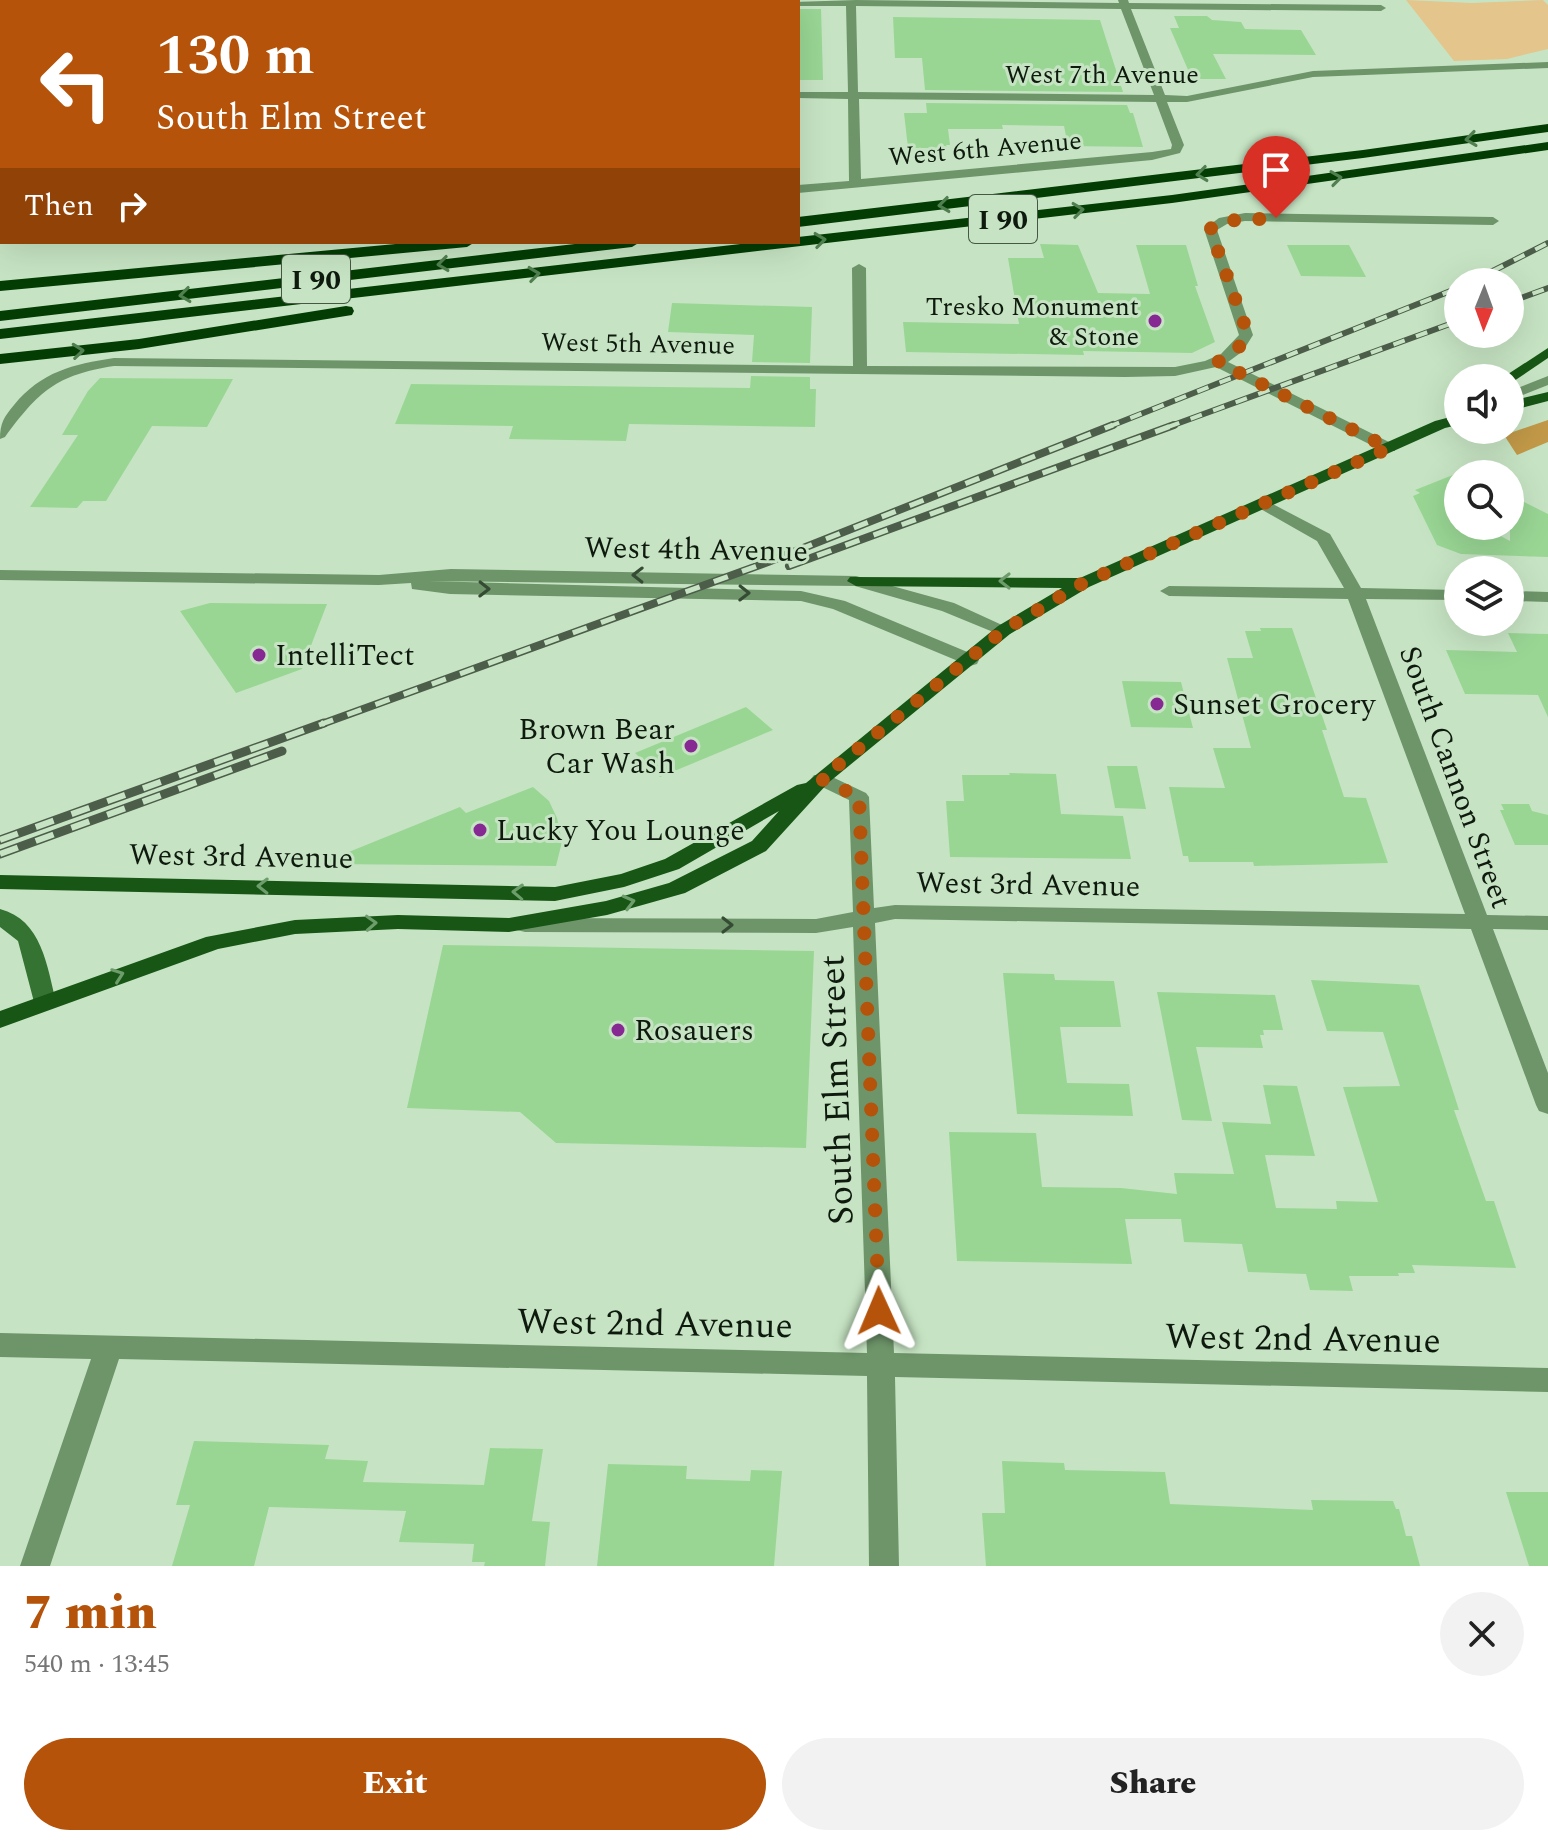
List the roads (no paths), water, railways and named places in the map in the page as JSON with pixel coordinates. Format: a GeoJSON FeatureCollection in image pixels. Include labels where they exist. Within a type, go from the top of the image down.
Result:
{"type":"FeatureCollection","features":[{"type":"Feature","properties":{"kind":"highway","name":"I 90"},"geometry":{"type":"LineString","coordinates":[[800,222],[1363,154],[1548,128]]}},
{"type":"Feature","properties":{"kind":"highway","name":"I 90"},"geometry":{"type":"LineString","coordinates":[[800,243],[1172,199],[1548,146]]}},
{"type":"Feature","properties":{"kind":"highway"},"geometry":{"type":"LineString","coordinates":[[800,215],[887,212]]}},
{"type":"Feature","properties":{"kind":"highway"},"geometry":{"type":"LineString","coordinates":[[0,286],[446,244]]}},
{"type":"Feature","properties":{"kind":"highway","name":"I 90"},"geometry":{"type":"LineString","coordinates":[[0,316],[615,244]]}},
{"type":"Feature","properties":{"kind":"highway","name":"I 90"},"geometry":{"type":"LineString","coordinates":[[0,334],[788,244]]}},
{"type":"Feature","properties":{"kind":"highway"},"geometry":{"type":"LineString","coordinates":[[0,359],[139,344],[366,308],[456,283]]}},
{"type":"Feature","properties":{"kind":"main road"},"geometry":{"type":"LineString","coordinates":[[1524,368],[1548,352]]}},
{"type":"Feature","properties":{"kind":"main road"},"geometry":{"type":"LineString","coordinates":[[1524,402],[1548,396]]}},
{"type":"Feature","properties":{"kind":"main road"},"geometry":{"type":"LineString","coordinates":[[0,1020],[214,942],[295,927],[398,922],[509,925],[607,908],[677,888],[759,846],[821,779],[1004,630],[1083,583],[1265,505],[1444,422]]}},
{"type":"Feature","properties":{"kind":"main road"},"geometry":{"type":"LineString","coordinates":[[856,581],[1083,583]]}},
{"type":"Feature","properties":{"kind":"main road","name":"West 3rd Avenue"},"geometry":{"type":"LineString","coordinates":[[0,882],[555,894],[624,880],[660,868],[711,844],[821,779]]}},
{"type":"Feature","properties":{"kind":"main road"},"geometry":{"type":"LineString","coordinates":[[0,916],[28,938],[45,1002]]}},
{"type":"Feature","properties":{"kind":"street"},"geometry":{"type":"LineString","coordinates":[[851,2],[855,184]]}},
{"type":"Feature","properties":{"kind":"street"},"geometry":{"type":"LineString","coordinates":[[800,3],[1124,3],[1381,8]]}},
{"type":"Feature","properties":{"kind":"street"},"geometry":{"type":"LineString","coordinates":[[1124,3],[1161,99]]}},
{"type":"Feature","properties":{"kind":"street","name":"West 7th Avenue"},"geometry":{"type":"LineString","coordinates":[[800,95],[1198,98],[1313,74],[1548,65]]}},
{"type":"Feature","properties":{"kind":"street","name":"West 6th Avenue"},"geometry":{"type":"LineString","coordinates":[[800,189],[1152,156],[1176,151],[1178,147],[1161,99]]}},
{"type":"Feature","properties":{"kind":"street"},"geometry":{"type":"LineString","coordinates":[[1389,448],[1218,362],[1240,346],[1246,335],[1210,229],[1223,221],[1245,217],[1493,221]]}},
{"type":"Feature","properties":{"kind":"street"},"geometry":{"type":"LineString","coordinates":[[859,268],[860,370]]}},
{"type":"Feature","properties":{"kind":"street","name":"West 5th Avenue"},"geometry":{"type":"LineString","coordinates":[[0,434],[38,384],[81,366],[114,362],[1143,373],[1177,371],[1218,362]]}},
{"type":"Feature","properties":{"kind":"street"},"geometry":{"type":"LineString","coordinates":[[1524,390],[1548,380]]}},
{"type":"Feature","properties":{"kind":"street","name":"South Cannon Street"},"geometry":{"type":"LineString","coordinates":[[1265,505],[1324,538],[1355,593],[1548,1105]]}},
{"type":"Feature","properties":{"kind":"street","name":"West 4th Avenue"},"geometry":{"type":"LineString","coordinates":[[0,575],[379,580],[451,574],[856,581],[948,607],[1004,630]]}},
{"type":"Feature","properties":{"kind":"street","name":"West 4th Avenue"},"geometry":{"type":"LineString","coordinates":[[379,580],[450,589],[801,596],[839,605],[970,660]]}},
{"type":"Feature","properties":{"kind":"street"},"geometry":{"type":"LineString","coordinates":[[1169,591],[1444,595]]}},
{"type":"Feature","properties":{"kind":"street"},"geometry":{"type":"LineString","coordinates":[[1524,596],[1548,597]]}},
{"type":"Feature","properties":{"kind":"street","name":"South Elm Street"},"geometry":{"type":"LineString","coordinates":[[821,779],[859,797],[881,1366],[884,1566]]}},
{"type":"Feature","properties":{"kind":"street","name":"West 3rd Avenue"},"geometry":{"type":"LineString","coordinates":[[509,925],[816,926],[909,912],[1548,923]]}},
{"type":"Feature","properties":{"kind":"street","name":"West 2nd Avenue"},"geometry":{"type":"LineString","coordinates":[[0,1345],[1548,1380]]}},
{"type":"Feature","properties":{"kind":"street"},"geometry":{"type":"LineString","coordinates":[[35,1566],[109,1347]]}},
{"type":"Feature","properties":{"kind":"railway"},"geometry":{"type":"LineString","coordinates":[[1499,268],[1548,243]]}},
{"type":"Feature","properties":{"kind":"railway"},"geometry":{"type":"LineString","coordinates":[[1524,297],[1548,288]]}},
{"type":"Feature","properties":{"kind":"railway"},"geometry":{"type":"LineString","coordinates":[[1108,427],[1444,294]]}},
{"type":"Feature","properties":{"kind":"railway"},"geometry":{"type":"LineString","coordinates":[[1168,427],[1444,326]]}},
{"type":"Feature","properties":{"kind":"railway"},"geometry":{"type":"LineString","coordinates":[[319,725],[768,562],[1113,425]]}},
{"type":"Feature","properties":{"kind":"railway"},"geometry":{"type":"LineString","coordinates":[[789,566],[1174,425]]}},
{"type":"Feature","properties":{"kind":"railway"},"geometry":{"type":"LineString","coordinates":[[0,840],[324,723]]}},
{"type":"Feature","properties":{"kind":"railway"},"geometry":{"type":"LineString","coordinates":[[0,854],[282,751]]}},
{"type":"Feature","properties":{"kind":"place","name":"Tresko Monument & Stone"},"geometry":{"type":"Point","coordinates":[1155,321]}},
{"type":"Feature","properties":{"kind":"place","name":"IntelliTect"},"geometry":{"type":"Point","coordinates":[259,655]}},
{"type":"Feature","properties":{"kind":"place","name":"Sunset Grocery"},"geometry":{"type":"Point","coordinates":[1157,704]}},
{"type":"Feature","properties":{"kind":"place","name":"Brown Bear Car Wash"},"geometry":{"type":"Point","coordinates":[691,746]}},
{"type":"Feature","properties":{"kind":"place","name":"Lucky You Lounge"},"geometry":{"type":"Point","coordinates":[480,830]}},
{"type":"Feature","properties":{"kind":"place","name":"Rosauers"},"geometry":{"type":"Point","coordinates":[618,1030]}}]}
